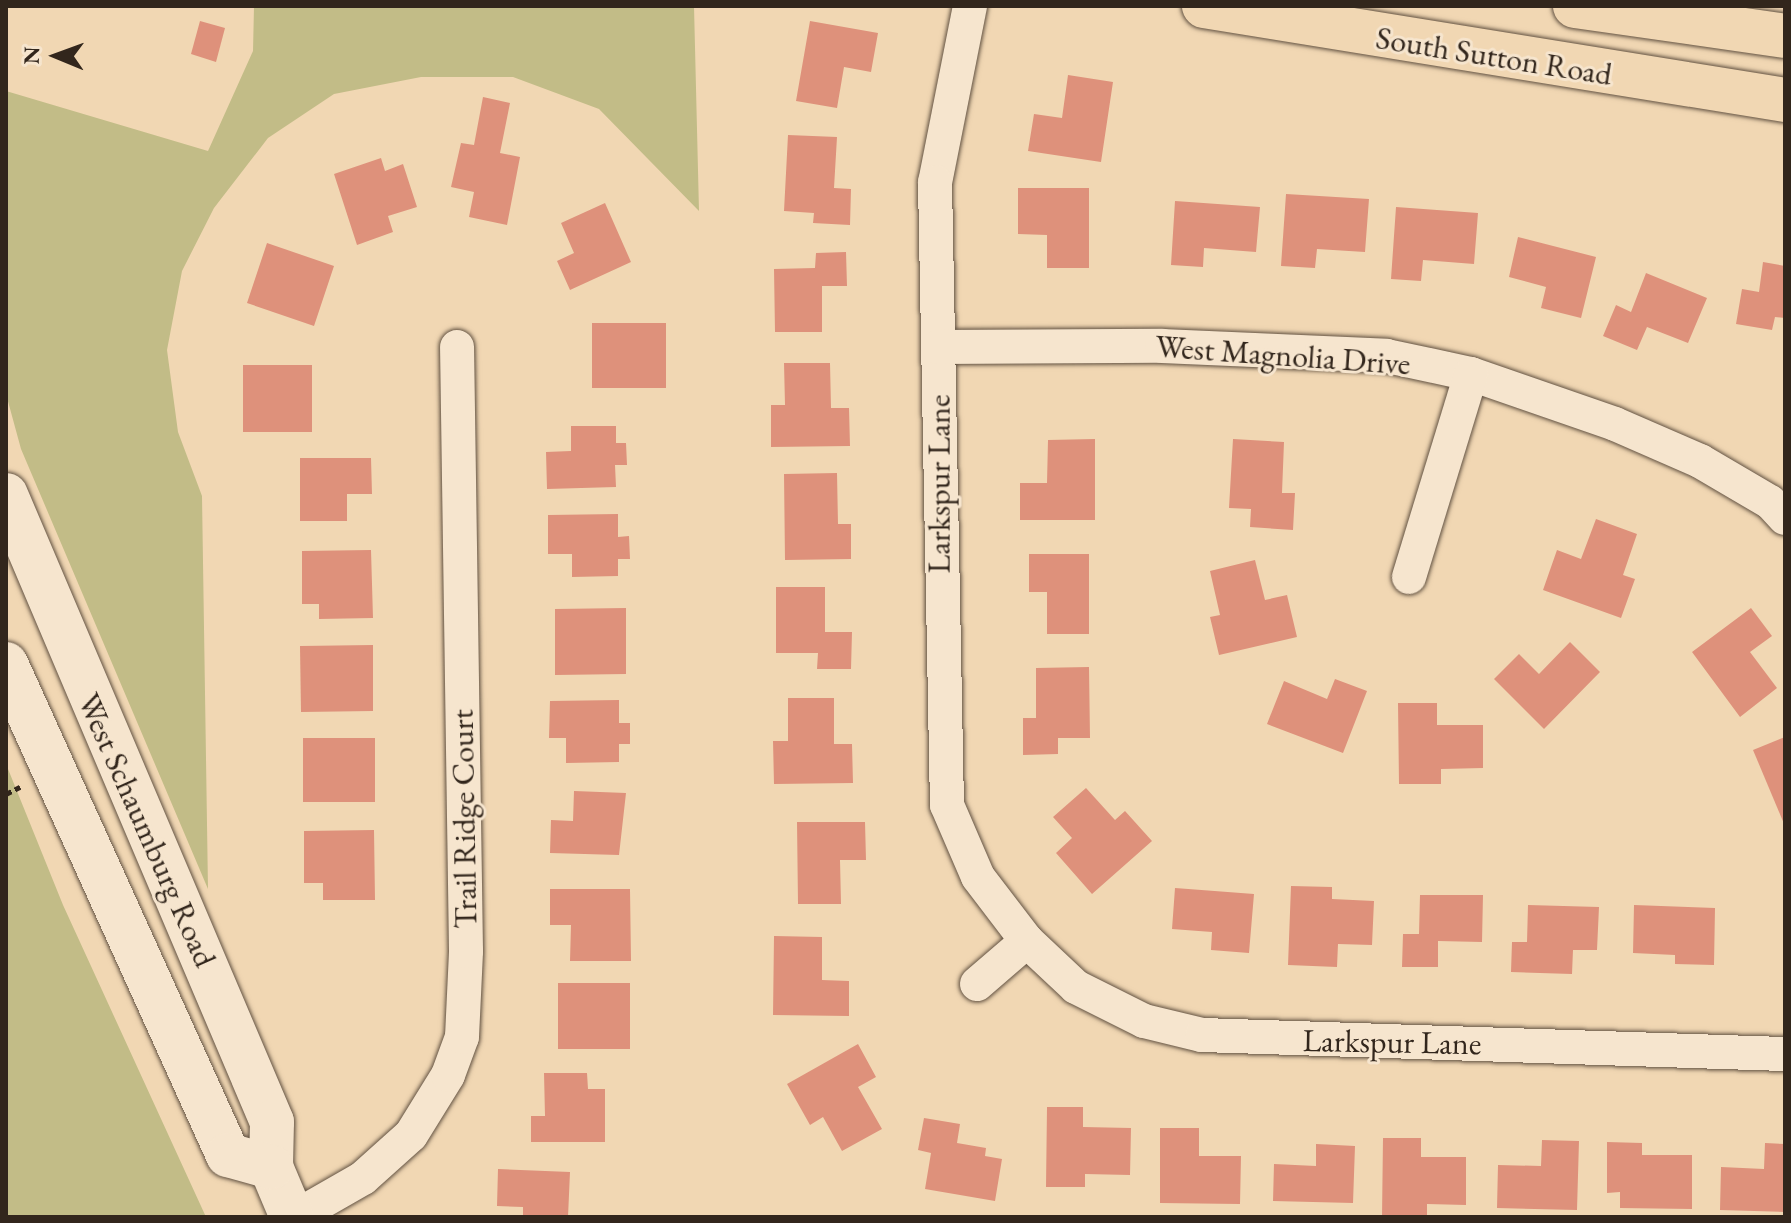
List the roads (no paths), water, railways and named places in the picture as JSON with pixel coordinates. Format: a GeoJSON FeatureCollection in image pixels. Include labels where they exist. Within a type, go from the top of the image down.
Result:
{"type":"FeatureCollection","features":[{"type":"Feature","properties":{"kind":"main road","name":"South Sutton Road"},"geometry":{"type":"LineString","coordinates":[[1204,6],[1785,100]]}},
{"type":"Feature","properties":{"kind":"main road"},"geometry":{"type":"LineString","coordinates":[[1575,6],[1785,36]]}},
{"type":"Feature","properties":{"kind":"main road","name":"West Schaumburg Road"},"geometry":{"type":"LineString","coordinates":[[6,495],[272,1122],[271,1167],[293,1217]]}},
{"type":"Feature","properties":{"kind":"main road","name":"West Schaumburg Road"},"geometry":{"type":"LineString","coordinates":[[6,664],[228,1155],[271,1167]]}},
{"type":"Feature","properties":{"kind":"street","name":"Larkspur Lane"},"geometry":{"type":"LineString","coordinates":[[970,6],[935,182],[947,805],[978,877],[1027,941],[1076,987],[1144,1021],[1202,1035],[1785,1054]]}},
{"type":"Feature","properties":{"kind":"street","name":"Trail Ridge Court"},"geometry":{"type":"LineString","coordinates":[[293,1217],[363,1178],[411,1135],[448,1075],[462,1037],[466,951],[457,347]]}},
{"type":"Feature","properties":{"kind":"street","name":"West Magnolia Drive"},"geometry":{"type":"LineString","coordinates":[[938,347],[1297,350],[1387,356],[1471,374],[1700,461],[1770,502],[1785,518]]}},
{"type":"Feature","properties":{"kind":"street"},"geometry":{"type":"LineString","coordinates":[[1409,577],[1471,374]]}},
{"type":"Feature","properties":{"kind":"street"},"geometry":{"type":"LineString","coordinates":[[977,984],[1027,941]]}}]}
